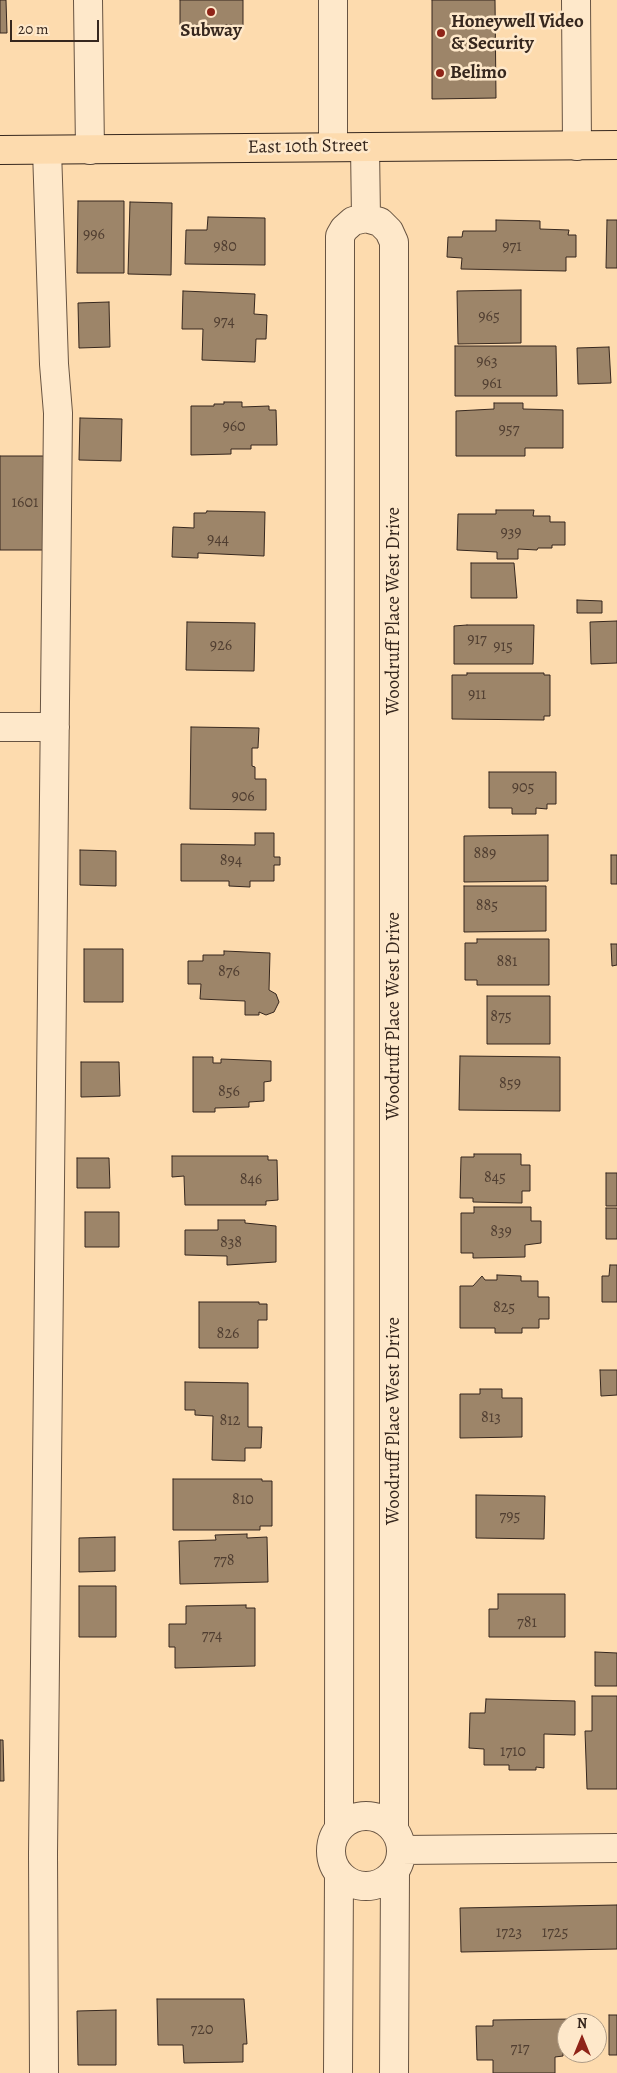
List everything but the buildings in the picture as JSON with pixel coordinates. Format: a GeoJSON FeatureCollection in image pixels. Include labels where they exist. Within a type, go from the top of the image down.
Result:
{"type":"FeatureCollection","features":[{"type":"Feature","properties":{"kind":"main road","name":"East 10th Street"},"geometry":{"type":"LineString","coordinates":[[0,150],[617,145]]}},
{"type":"Feature","properties":{"kind":"street"},"geometry":{"type":"LineString","coordinates":[[88,0],[90,150]]}},
{"type":"Feature","properties":{"kind":"street"},"geometry":{"type":"LineString","coordinates":[[333,0],[333,147]]}},
{"type":"Feature","properties":{"kind":"street"},"geometry":{"type":"LineString","coordinates":[[576,0],[577,146]]}},
{"type":"Feature","properties":{"kind":"street"},"geometry":{"type":"LineString","coordinates":[[339,1829],[340,236],[344,229],[353,221],[366,218],[365,147]]}},
{"type":"Feature","properties":{"kind":"street"},"geometry":{"type":"LineString","coordinates":[[44,2073],[43,1833],[58,413],[54,364],[47,150]]}},
{"type":"Feature","properties":{"kind":"street","name":"Woodruff Place West Drive"},"geometry":{"type":"LineString","coordinates":[[366,218],[380,222],[389,231],[394,242],[397,1850],[394,2073]]}},
{"type":"Feature","properties":{"kind":"street"},"geometry":{"type":"LineString","coordinates":[[0,727],[55,727]]}},
{"type":"Feature","properties":{"kind":"street"},"geometry":{"type":"LineString","coordinates":[[338,2073],[339,1873],[331,1851],[334,1836],[351,1819],[367,1816],[382,1820],[397,1850]]}},
{"type":"Feature","properties":{"kind":"street"},"geometry":{"type":"LineString","coordinates":[[397,1850],[617,1848]]}},
{"type":"Feature","properties":{"kind":"street"},"geometry":{"type":"LineString","coordinates":[[339,1873],[352,1883],[367,1886],[382,1882],[397,1850]]}},
{"type":"Feature","properties":{"kind":"place","name":"Subway"},"geometry":{"type":"Point","coordinates":[211,12]}},
{"type":"Feature","properties":{"kind":"place","name":"Honeywell Video & Security"},"geometry":{"type":"Point","coordinates":[441,33]}},
{"type":"Feature","properties":{"kind":"place","name":"Belimo"},"geometry":{"type":"Point","coordinates":[440,73]}}]}
